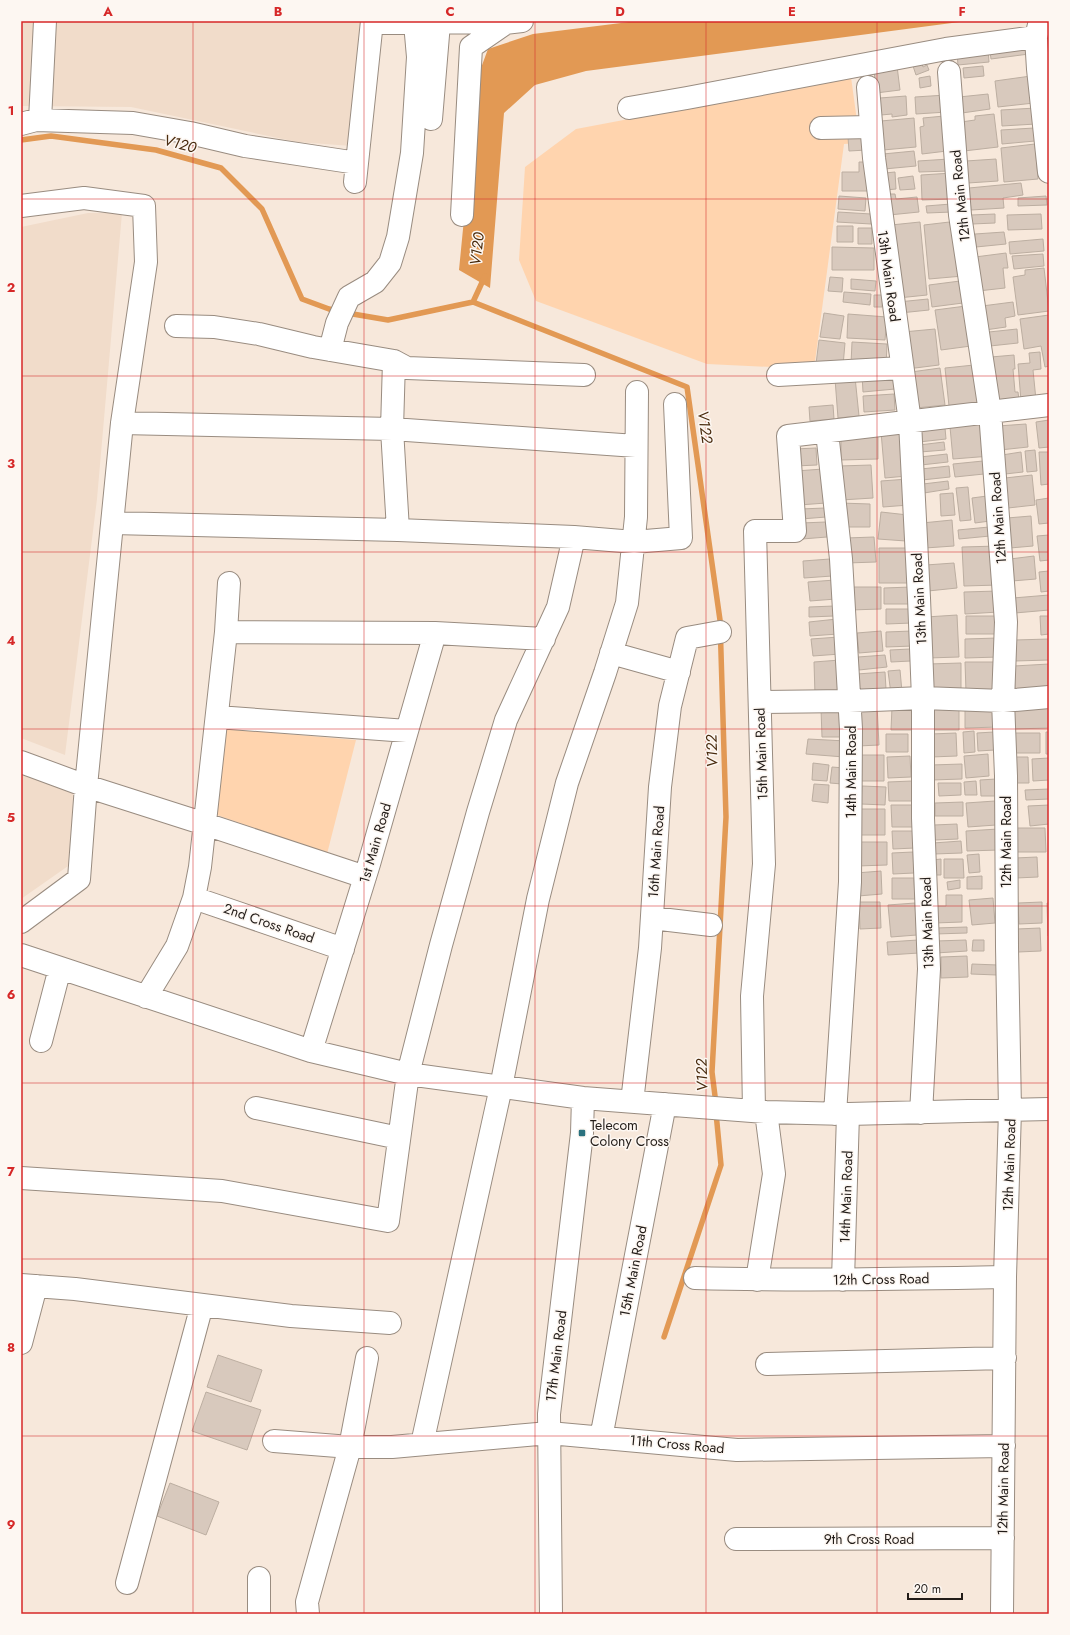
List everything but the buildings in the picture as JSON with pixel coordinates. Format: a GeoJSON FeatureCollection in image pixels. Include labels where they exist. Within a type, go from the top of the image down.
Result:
{"type":"FeatureCollection","features":[{"type":"Feature","properties":{"kind":"street"},"geometry":{"type":"LineString","coordinates":[[45,21],[31,122],[133,123],[190,133],[356,172],[372,22],[516,22]]}},
{"type":"Feature","properties":{"kind":"street"},"geometry":{"type":"LineString","coordinates":[[462,215],[471,47],[506,23],[516,22]]}},
{"type":"Feature","properties":{"kind":"street"},"geometry":{"type":"LineString","coordinates":[[330,350],[341,314],[349,297],[362,291],[375,282],[390,263],[398,237],[412,153],[418,57],[415,23]]}},
{"type":"Feature","properties":{"kind":"street"},"geometry":{"type":"LineString","coordinates":[[431,119],[439,23]]}},
{"type":"Feature","properties":{"kind":"street"},"geometry":{"type":"LineString","coordinates":[[628,108],[946,49],[1038,29],[1043,130],[1049,172]]}},
{"type":"Feature","properties":{"kind":"street","name":"12th Main Road"},"geometry":{"type":"LineString","coordinates":[[949,72],[960,215],[990,412],[1006,622],[1003,701],[1006,776],[1006,947],[1010,1110],[1004,1358],[1002,1614]]}},
{"type":"Feature","properties":{"kind":"street","name":"13th Main Road"},"geometry":{"type":"LineString","coordinates":[[868,87],[874,158],[910,422],[923,698],[924,818],[929,969],[921,1113]]}},
{"type":"Feature","properties":{"kind":"street"},"geometry":{"type":"LineString","coordinates":[[821,128],[871,128]]}},
{"type":"Feature","properties":{"kind":"street"},"geometry":{"type":"LineString","coordinates":[[21,206],[84,198],[144,206],[146,262],[122,423],[86,786],[79,879],[21,922]]}},
{"type":"Feature","properties":{"kind":"street"},"geometry":{"type":"LineString","coordinates":[[176,326],[221,328],[259,334],[313,347],[394,361],[407,368],[584,375]]}},
{"type":"Feature","properties":{"kind":"street"},"geometry":{"type":"LineString","coordinates":[[394,361],[392,429],[398,530]]}},
{"type":"Feature","properties":{"kind":"street"},"geometry":{"type":"LineString","coordinates":[[778,375],[902,368]]}},
{"type":"Feature","properties":{"kind":"street"},"geometry":{"type":"LineString","coordinates":[[422,1444],[501,1087],[538,899],[565,791],[627,603],[636,517],[636,392]]}},
{"type":"Feature","properties":{"kind":"street"},"geometry":{"type":"LineString","coordinates":[[113,523],[398,530],[574,537],[634,542],[681,538],[682,439],[675,404]]}},
{"type":"Feature","properties":{"kind":"street"},"geometry":{"type":"LineString","coordinates":[[827,432],[1049,405]]}},
{"type":"Feature","properties":{"kind":"street"},"geometry":{"type":"LineString","coordinates":[[122,423],[392,429],[636,446]]}},
{"type":"Feature","properties":{"kind":"street","name":"15th Main Road"},"geometry":{"type":"LineString","coordinates":[[756,1280],[774,1174],[760,1111],[752,996],[764,864],[755,531],[794,531],[788,436],[827,432]]}},
{"type":"Feature","properties":{"kind":"street","name":"14th Main Road"},"geometry":{"type":"LineString","coordinates":[[827,432],[841,559],[851,729],[850,882],[842,1114],[844,1280]]}},
{"type":"Feature","properties":{"kind":"street"},"geometry":{"type":"LineString","coordinates":[[21,1178],[222,1191],[388,1221],[408,1074],[462,871],[504,728],[558,607],[574,537]]}},
{"type":"Feature","properties":{"kind":"street"},"geometry":{"type":"LineString","coordinates":[[146,997],[177,946],[194,898],[200,867],[217,717],[226,632],[229,583]]}},
{"type":"Feature","properties":{"kind":"street"},"geometry":{"type":"LineString","coordinates":[[226,632],[435,633],[544,638]]}},
{"type":"Feature","properties":{"kind":"street","name":"16th Main Road"},"geometry":{"type":"LineString","coordinates":[[632,1102],[652,918],[660,787],[670,706],[687,638],[720,632]]}},
{"type":"Feature","properties":{"kind":"street","name":"1st Main Road"},"geometry":{"type":"LineString","coordinates":[[311,1051],[365,877],[435,633]]}},
{"type":"Feature","properties":{"kind":"street"},"geometry":{"type":"LineString","coordinates":[[611,653],[679,672]]}},
{"type":"Feature","properties":{"kind":"street"},"geometry":{"type":"LineString","coordinates":[[760,702],[923,698],[1003,701],[1049,697]]}},
{"type":"Feature","properties":{"kind":"street"},"geometry":{"type":"LineString","coordinates":[[217,717],[407,731]]}},
{"type":"Feature","properties":{"kind":"street"},"geometry":{"type":"LineString","coordinates":[[21,762],[86,786],[365,877]]}},
{"type":"Feature","properties":{"kind":"street","name":"2nd Cross Road"},"geometry":{"type":"LineString","coordinates":[[194,898],[343,949]]}},
{"type":"Feature","properties":{"kind":"street"},"geometry":{"type":"LineString","coordinates":[[652,918],[711,925]]}},
{"type":"Feature","properties":{"kind":"street"},"geometry":{"type":"LineString","coordinates":[[21,955],[311,1051],[408,1074],[583,1098],[760,1111],[842,1114],[1049,1109]]}},
{"type":"Feature","properties":{"kind":"street"},"geometry":{"type":"LineString","coordinates":[[40,1041],[60,968]]}},
{"type":"Feature","properties":{"kind":"street","name":"17th Main Road"},"geometry":{"type":"LineString","coordinates":[[551,1614],[549,1414],[582,1133],[583,1098]]}},
{"type":"Feature","properties":{"kind":"street","name":"15th Main Road"},"geometry":{"type":"LineString","coordinates":[[601,1438],[664,1104]]}},
{"type":"Feature","properties":{"kind":"street"},"geometry":{"type":"LineString","coordinates":[[256,1108],[399,1138]]}},
{"type":"Feature","properties":{"kind":"street","name":"12th Cross Road"},"geometry":{"type":"LineString","coordinates":[[695,1278],[844,1280],[1006,1277]]}},
{"type":"Feature","properties":{"kind":"street"},"geometry":{"type":"LineString","coordinates":[[21,1342],[28,1285],[75,1289],[291,1316],[390,1323]]}},
{"type":"Feature","properties":{"kind":"street"},"geometry":{"type":"LineString","coordinates":[[127,1583],[202,1305]]}},
{"type":"Feature","properties":{"kind":"street"},"geometry":{"type":"LineString","coordinates":[[308,1614],[307,1602],[350,1447],[367,1358]]}},
{"type":"Feature","properties":{"kind":"street"},"geometry":{"type":"LineString","coordinates":[[767,1364],[1004,1358]]}},
{"type":"Feature","properties":{"kind":"street","name":"11th Cross Road"},"geometry":{"type":"LineString","coordinates":[[274,1441],[350,1447],[392,1447],[549,1433],[737,1450],[1004,1446]]}},
{"type":"Feature","properties":{"kind":"street","name":"9th Cross Road"},"geometry":{"type":"LineString","coordinates":[[736,1539],[1003,1538]]}},
{"type":"Feature","properties":{"kind":"street"},"geometry":{"type":"LineString","coordinates":[[259,1578],[259,1614]]}},
{"type":"Feature","properties":{"kind":"shaded area"},"geometry":{"type":"Polygon","coordinates":[[[21,21],[364,21],[352,146],[297,142],[131,107],[21,106],[21,21]]]}},
{"type":"Feature","properties":{"kind":"shaded area"},"geometry":{"type":"Polygon","coordinates":[[[851,77],[860,143],[844,144],[814,369],[707,364],[536,301],[519,260],[525,167],[576,129],[851,77]]]}},
{"type":"Feature","properties":{"kind":"shaded area"},"geometry":{"type":"Polygon","coordinates":[[[88,213],[122,213],[97,499],[65,755],[21,738],[21,227],[88,213]]]}},
{"type":"Feature","properties":{"kind":"shaded area"},"geometry":{"type":"Polygon","coordinates":[[[226,729],[356,740],[327,854],[217,815],[226,729]]]}},
{"type":"Feature","properties":{"kind":"shaded area"},"geometry":{"type":"Polygon","coordinates":[[[21,774],[73,793],[71,864],[21,899],[21,774]]]}},
{"type":"Feature","properties":{"kind":"water"},"geometry":{"type":"Polygon","coordinates":[[[637,21],[967,21],[586,71],[535,85],[504,113],[490,288],[459,270],[478,76],[488,49],[533,34],[637,21]]]}},
{"type":"Feature","properties":{"kind":"waterway","name":"V120"},"geometry":{"type":"LineString","coordinates":[[21,140],[51,136],[156,150],[221,168],[262,209],[302,299],[338,311]]}},
{"type":"Feature","properties":{"kind":"waterway","name":"V120"},"geometry":{"type":"LineString","coordinates":[[347,313],[388,320],[473,302],[485,276]]}},
{"type":"Feature","properties":{"kind":"waterway","name":"V122"},"geometry":{"type":"LineString","coordinates":[[473,302],[687,387],[720,620],[726,817],[712,1072],[716,1104]]}},
{"type":"Feature","properties":{"kind":"waterway","name":"V122"},"geometry":{"type":"LineString","coordinates":[[664,1337],[721,1165],[716,1113]]}},
{"type":"Feature","properties":{"kind":"place","name":"Telecom Colony Cross"},"geometry":{"type":"Point","coordinates":[582,1133]}}]}
